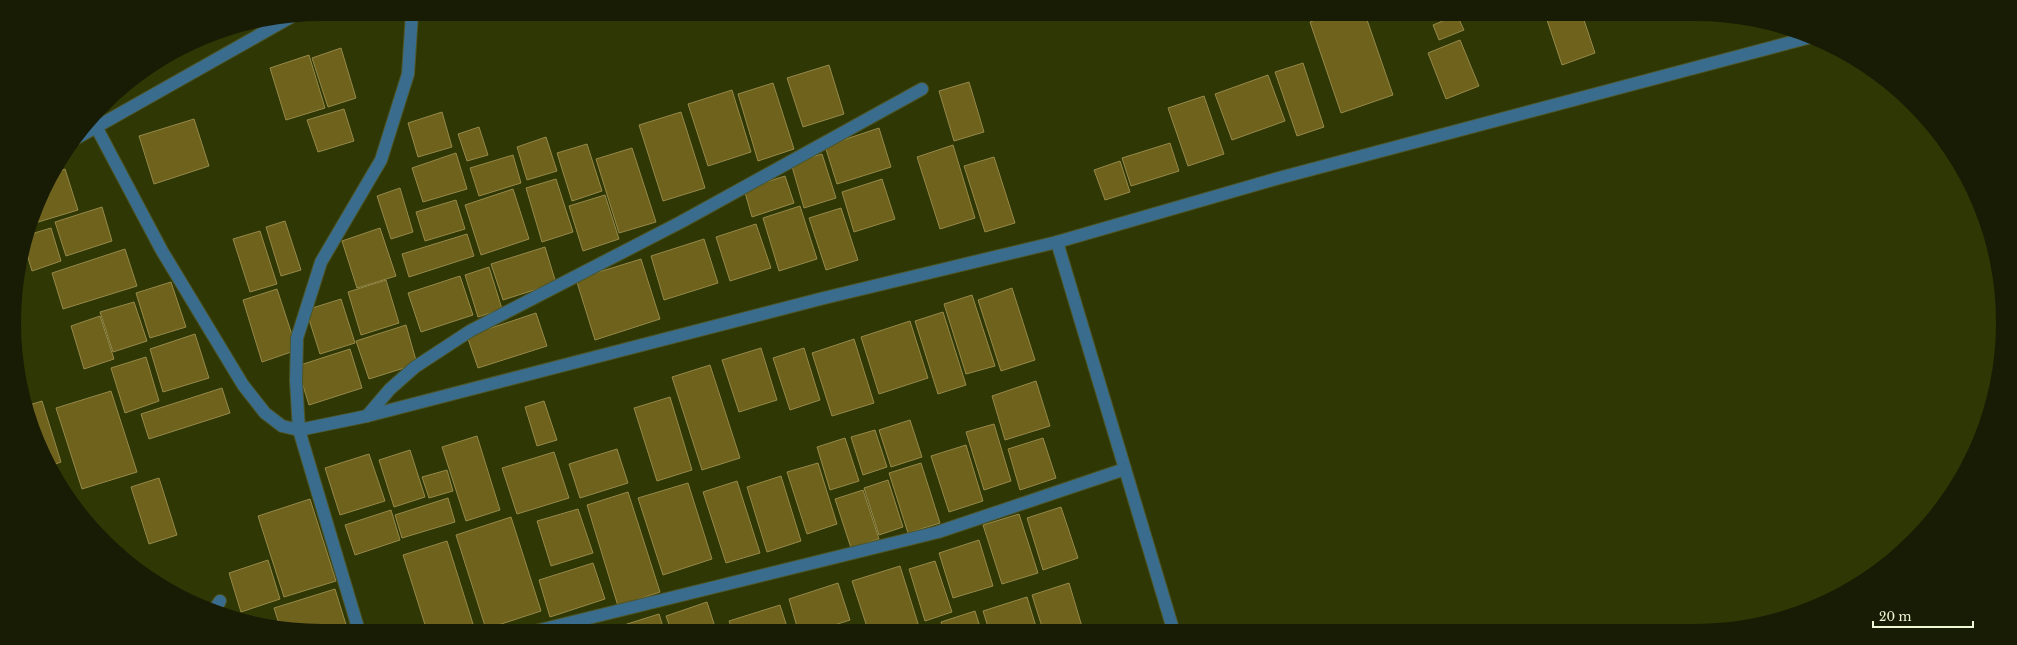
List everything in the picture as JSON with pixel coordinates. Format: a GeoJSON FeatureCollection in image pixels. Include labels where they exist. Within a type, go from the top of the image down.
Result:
{"type":"FeatureCollection","features":[{"type":"Feature","properties":{"kind":"street"},"geometry":{"type":"LineString","coordinates":[[357,624],[299,430],[296,381],[297,338],[321,262],[381,160],[408,74],[412,21]]}},
{"type":"Feature","properties":{"kind":"street"},"geometry":{"type":"LineString","coordinates":[[97,123],[276,25]]}},
{"type":"Feature","properties":{"kind":"street"},"geometry":{"type":"LineString","coordinates":[[95,125],[162,251],[243,385],[265,413],[282,426],[299,430],[367,416],[824,298],[1057,242],[1128,220],[1310,169],[1799,40]]}},
{"type":"Feature","properties":{"kind":"street"},"geometry":{"type":"LineString","coordinates":[[367,416],[390,389],[414,367],[470,331],[682,222],[922,88]]}},
{"type":"Feature","properties":{"kind":"street"},"geometry":{"type":"LineString","coordinates":[[1057,242],[1172,624]]}},
{"type":"Feature","properties":{"kind":"street"},"geometry":{"type":"LineString","coordinates":[[564,624],[938,532],[1125,469]]}},
{"type":"Feature","properties":{"kind":"building"},"geometry":{"type":"Polygon","coordinates":[[[1367,21],[1393,95],[1341,113],[1310,22],[1367,21]]]}},
{"type":"Feature","properties":{"kind":"building"},"geometry":{"type":"Polygon","coordinates":[[[1443,21],[1460,21],[1464,30],[1439,40],[1433,25],[1443,21]]]}},
{"type":"Feature","properties":{"kind":"building"},"geometry":{"type":"Polygon","coordinates":[[[1547,21],[1584,21],[1595,53],[1562,65],[1547,21]]]}},
{"type":"Feature","properties":{"kind":"building"},"geometry":{"type":"Polygon","coordinates":[[[1460,40],[1479,86],[1446,99],[1428,53],[1460,40]]]}},
{"type":"Feature","properties":{"kind":"building"},"geometry":{"type":"Polygon","coordinates":[[[341,48],[356,98],[328,107],[312,58],[341,48]]]}},
{"type":"Feature","properties":{"kind":"building"},"geometry":{"type":"Polygon","coordinates":[[[309,55],[325,108],[286,120],[270,68],[309,55]]]}},
{"type":"Feature","properties":{"kind":"building"},"geometry":{"type":"Polygon","coordinates":[[[1303,63],[1324,127],[1297,136],[1275,72],[1303,63]]]}},
{"type":"Feature","properties":{"kind":"building"},"geometry":{"type":"Polygon","coordinates":[[[829,65],[844,114],[803,127],[787,78],[829,65]]]}},
{"type":"Feature","properties":{"kind":"building"},"geometry":{"type":"Polygon","coordinates":[[[1268,75],[1285,121],[1232,140],[1215,94],[1268,75]]]}},
{"type":"Feature","properties":{"kind":"building"},"geometry":{"type":"Polygon","coordinates":[[[969,82],[984,132],[954,141],[939,91],[969,82]]]}},
{"type":"Feature","properties":{"kind":"building"},"geometry":{"type":"Polygon","coordinates":[[[773,83],[794,149],[758,161],[738,94],[773,83]]]}},
{"type":"Feature","properties":{"kind":"building"},"geometry":{"type":"Polygon","coordinates":[[[732,90],[751,152],[708,166],[688,104],[732,90]]]}},
{"type":"Feature","properties":{"kind":"building"},"geometry":{"type":"Polygon","coordinates":[[[1204,96],[1224,154],[1188,166],[1168,108],[1204,96]]]}},
{"type":"Feature","properties":{"kind":"building"},"geometry":{"type":"Polygon","coordinates":[[[344,109],[354,141],[318,152],[307,120],[344,109]]]}},
{"type":"Feature","properties":{"kind":"building"},"geometry":{"type":"Polygon","coordinates":[[[442,112],[452,147],[418,157],[408,123],[442,112]]]}},
{"type":"Feature","properties":{"kind":"building"},"geometry":{"type":"Polygon","coordinates":[[[681,112],[705,188],[663,201],[639,125],[681,112]]]}},
{"type":"Feature","properties":{"kind":"building"},"geometry":{"type":"Polygon","coordinates":[[[194,119],[209,166],[154,184],[139,136],[194,119]]]}},
{"type":"Feature","properties":{"kind":"building"},"geometry":{"type":"Polygon","coordinates":[[[479,127],[488,155],[467,161],[458,134],[479,127]]]}},
{"type":"Feature","properties":{"kind":"building"},"geometry":{"type":"Polygon","coordinates":[[[879,128],[891,167],[837,184],[825,146],[879,128]]]}},
{"type":"Feature","properties":{"kind":"building"},"geometry":{"type":"Polygon","coordinates":[[[546,137],[557,171],[527,180],[517,147],[546,137]]]}},
{"type":"Feature","properties":{"kind":"building"},"geometry":{"type":"Polygon","coordinates":[[[1170,143],[1179,171],[1131,186],[1122,158],[1170,143]]]}},
{"type":"Feature","properties":{"kind":"building"},"geometry":{"type":"Polygon","coordinates":[[[587,144],[602,191],[572,201],[557,153],[587,144]]]}},
{"type":"Feature","properties":{"kind":"building"},"geometry":{"type":"Polygon","coordinates":[[[953,145],[975,218],[940,229],[917,157],[953,145]]]}},
{"type":"Feature","properties":{"kind":"building"},"geometry":{"type":"Polygon","coordinates":[[[632,148],[656,222],[619,233],[596,159],[632,148]]]}},
{"type":"Feature","properties":{"kind":"building"},"geometry":{"type":"Polygon","coordinates":[[[456,153],[467,189],[423,202],[412,168],[456,153]]]}},
{"type":"Feature","properties":{"kind":"building"},"geometry":{"type":"Polygon","coordinates":[[[822,154],[836,198],[804,208],[791,163],[822,154]]]}},
{"type":"Feature","properties":{"kind":"building"},"geometry":{"type":"Polygon","coordinates":[[[513,155],[521,183],[479,196],[470,168],[513,155]]]}},
{"type":"Feature","properties":{"kind":"building"},"geometry":{"type":"Polygon","coordinates":[[[994,157],[1015,223],[985,232],[964,166],[994,157]]]}},
{"type":"Feature","properties":{"kind":"building"},"geometry":{"type":"Polygon","coordinates":[[[1120,161],[1130,192],[1105,200],[1094,170],[1120,161]]]}},
{"type":"Feature","properties":{"kind":"building"},"geometry":{"type":"Polygon","coordinates":[[[65,169],[78,210],[38,222],[52,189],[62,170],[65,169]]]}},
{"type":"Feature","properties":{"kind":"building"},"geometry":{"type":"Polygon","coordinates":[[[785,176],[794,203],[752,217],[744,189],[785,176]]]}},
{"type":"Feature","properties":{"kind":"building"},"geometry":{"type":"Polygon","coordinates":[[[556,179],[573,232],[542,242],[526,188],[556,179]]]}},
{"type":"Feature","properties":{"kind":"building"},"geometry":{"type":"Polygon","coordinates":[[[882,179],[895,219],[854,232],[842,192],[882,179]]]}},
{"type":"Feature","properties":{"kind":"building"},"geometry":{"type":"Polygon","coordinates":[[[400,188],[413,232],[391,239],[377,196],[400,188]]]}},
{"type":"Feature","properties":{"kind":"building"},"geometry":{"type":"Polygon","coordinates":[[[513,189],[529,239],[481,255],[465,205],[513,189]]]}},
{"type":"Feature","properties":{"kind":"building"},"geometry":{"type":"Polygon","coordinates":[[[605,195],[619,239],[583,251],[569,206],[605,195]]]}},
{"type":"Feature","properties":{"kind":"building"},"geometry":{"type":"Polygon","coordinates":[[[456,200],[465,229],[425,241],[416,212],[456,200]]]}},
{"type":"Feature","properties":{"kind":"building"},"geometry":{"type":"Polygon","coordinates":[[[800,206],[817,259],[779,271],[763,218],[800,206]]]}},
{"type":"Feature","properties":{"kind":"building"},"geometry":{"type":"Polygon","coordinates":[[[102,207],[112,241],[66,256],[55,222],[102,207]]]}},
{"type":"Feature","properties":{"kind":"building"},"geometry":{"type":"Polygon","coordinates":[[[841,208],[858,260],[826,270],[809,218],[841,208]]]}},
{"type":"Feature","properties":{"kind":"building"},"geometry":{"type":"Polygon","coordinates":[[[285,221],[301,270],[281,276],[266,227],[285,221]]]}},
{"type":"Feature","properties":{"kind":"building"},"geometry":{"type":"Polygon","coordinates":[[[756,224],[771,268],[730,281],[716,237],[756,224]]]}},
{"type":"Feature","properties":{"kind":"building"},"geometry":{"type":"Polygon","coordinates":[[[51,228],[61,261],[32,271],[28,258],[35,233],[51,228]]]}},
{"type":"Feature","properties":{"kind":"building"},"geometry":{"type":"Polygon","coordinates":[[[380,228],[396,276],[357,288],[342,241],[380,228]]]}},
{"type":"Feature","properties":{"kind":"building"},"geometry":{"type":"Polygon","coordinates":[[[260,231],[277,284],[250,292],[233,239],[260,231]]]}},
{"type":"Feature","properties":{"kind":"building"},"geometry":{"type":"Polygon","coordinates":[[[467,234],[474,256],[409,277],[402,254],[467,234]]]}},
{"type":"Feature","properties":{"kind":"building"},"geometry":{"type":"Polygon","coordinates":[[[704,239],[718,283],[664,300],[651,256],[704,239]]]}},
{"type":"Feature","properties":{"kind":"building"},"geometry":{"type":"Polygon","coordinates":[[[545,247],[556,283],[503,300],[491,264],[545,247]]]}},
{"type":"Feature","properties":{"kind":"building"},"geometry":{"type":"Polygon","coordinates":[[[125,249],[137,286],[63,309],[52,273],[125,249]]]}},
{"type":"Feature","properties":{"kind":"building"},"geometry":{"type":"Polygon","coordinates":[[[641,259],[660,319],[595,340],[576,279],[641,259]]]}},
{"type":"Feature","properties":{"kind":"building"},"geometry":{"type":"Polygon","coordinates":[[[489,267],[502,309],[478,317],[465,275],[489,267]]]}},
{"type":"Feature","properties":{"kind":"building"},"geometry":{"type":"Polygon","coordinates":[[[460,276],[473,315],[421,332],[408,293],[460,276]]]}},
{"type":"Feature","properties":{"kind":"building"},"geometry":{"type":"Polygon","coordinates":[[[386,280],[399,323],[361,335],[348,292],[386,280]]]}},
{"type":"Feature","properties":{"kind":"building"},"geometry":{"type":"Polygon","coordinates":[[[171,282],[186,327],[150,338],[136,293],[171,282]]]}},
{"type":"Feature","properties":{"kind":"building"},"geometry":{"type":"Polygon","coordinates":[[[1012,288],[1035,360],[1001,371],[978,300],[1012,288]]]}},
{"type":"Feature","properties":{"kind":"building"},"geometry":{"type":"Polygon","coordinates":[[[277,289],[297,350],[262,362],[243,300],[277,289]]]}},
{"type":"Feature","properties":{"kind":"building"},"geometry":{"type":"Polygon","coordinates":[[[972,295],[995,366],[966,374],[944,304],[972,295]]]}},
{"type":"Feature","properties":{"kind":"building"},"geometry":{"type":"Polygon","coordinates":[[[341,299],[355,343],[320,354],[306,310],[341,299]]]}},
{"type":"Feature","properties":{"kind":"building"},"geometry":{"type":"Polygon","coordinates":[[[134,302],[147,341],[113,352],[100,312],[134,302]]]}},
{"type":"Feature","properties":{"kind":"building"},"geometry":{"type":"Polygon","coordinates":[[[943,312],[966,385],[938,394],[915,321],[943,312]]]}},
{"type":"Feature","properties":{"kind":"building"},"geometry":{"type":"Polygon","coordinates":[[[536,313],[547,346],[478,368],[467,336],[536,313]]]}},
{"type":"Feature","properties":{"kind":"building"},"geometry":{"type":"Polygon","coordinates":[[[100,316],[114,359],[84,369],[71,326],[100,316]]]}},
{"type":"Feature","properties":{"kind":"building"},"geometry":{"type":"Polygon","coordinates":[[[910,321],[928,378],[879,394],[861,337],[910,321]]]}},
{"type":"Feature","properties":{"kind":"building"},"geometry":{"type":"Polygon","coordinates":[[[406,325],[417,364],[369,379],[356,341],[406,325]]]}},
{"type":"Feature","properties":{"kind":"building"},"geometry":{"type":"Polygon","coordinates":[[[195,334],[209,378],[163,392],[150,349],[195,334]]]}},
{"type":"Feature","properties":{"kind":"building"},"geometry":{"type":"Polygon","coordinates":[[[854,339],[874,403],[832,416],[812,353],[854,339]]]}},
{"type":"Feature","properties":{"kind":"building"},"geometry":{"type":"Polygon","coordinates":[[[761,348],[777,400],[739,412],[722,360],[761,348]]]}},
{"type":"Feature","properties":{"kind":"building"},"geometry":{"type":"Polygon","coordinates":[[[804,348],[820,400],[790,410],[773,358],[804,348]]]}},
{"type":"Feature","properties":{"kind":"building"},"geometry":{"type":"Polygon","coordinates":[[[350,349],[362,388],[309,405],[297,366],[350,349]]]}},
{"type":"Feature","properties":{"kind":"building"},"geometry":{"type":"Polygon","coordinates":[[[146,357],[159,401],[125,413],[111,368],[146,357]]]}},
{"type":"Feature","properties":{"kind":"building"},"geometry":{"type":"Polygon","coordinates":[[[710,365],[740,458],[702,470],[672,377],[710,365]]]}},
{"type":"Feature","properties":{"kind":"building"},"geometry":{"type":"Polygon","coordinates":[[[1036,381],[1050,426],[1005,440],[992,396],[1036,381]]]}},
{"type":"Feature","properties":{"kind":"building"},"geometry":{"type":"Polygon","coordinates":[[[222,388],[230,413],[149,439],[141,414],[222,388]]]}},
{"type":"Feature","properties":{"kind":"building"},"geometry":{"type":"Polygon","coordinates":[[[111,391],[137,472],[82,489],[56,408],[111,391]]]}},
{"type":"Feature","properties":{"kind":"building"},"geometry":{"type":"Polygon","coordinates":[[[670,397],[692,470],[657,481],[634,408],[670,397]]]}},
{"type":"Feature","properties":{"kind":"building"},"geometry":{"type":"Polygon","coordinates":[[[42,401],[61,462],[56,464],[52,456],[32,404],[42,401]]]}},
{"type":"Feature","properties":{"kind":"building"},"geometry":{"type":"Polygon","coordinates":[[[544,401],[557,440],[537,446],[525,407],[544,401]]]}},
{"type":"Feature","properties":{"kind":"building"},"geometry":{"type":"Polygon","coordinates":[[[910,420],[922,457],[891,467],[879,430],[910,420]]]}},
{"type":"Feature","properties":{"kind":"building"},"geometry":{"type":"Polygon","coordinates":[[[994,424],[1011,481],[984,490],[966,432],[994,424]]]}},
{"type":"Feature","properties":{"kind":"building"},"geometry":{"type":"Polygon","coordinates":[[[875,430],[887,467],[863,475],[851,437],[875,430]]]}},
{"type":"Feature","properties":{"kind":"building"},"geometry":{"type":"Polygon","coordinates":[[[477,436],[500,510],[466,521],[442,447],[477,436]]]}},
{"type":"Feature","properties":{"kind":"building"},"geometry":{"type":"Polygon","coordinates":[[[845,438],[859,481],[830,490],[817,447],[845,438]]]}},
{"type":"Feature","properties":{"kind":"building"},"geometry":{"type":"Polygon","coordinates":[[[1043,438],[1056,478],[1020,490],[1008,449],[1043,438]]]}},
{"type":"Feature","properties":{"kind":"building"},"geometry":{"type":"Polygon","coordinates":[[[966,445],[983,501],[949,512],[931,456],[966,445]]]}},
{"type":"Feature","properties":{"kind":"building"},"geometry":{"type":"Polygon","coordinates":[[[617,449],[628,483],[580,498],[569,464],[617,449]]]}},
{"type":"Feature","properties":{"kind":"building"},"geometry":{"type":"Polygon","coordinates":[[[410,450],[425,497],[394,507],[379,460],[410,450]]]}},
{"type":"Feature","properties":{"kind":"building"},"geometry":{"type":"Polygon","coordinates":[[[554,452],[569,498],[517,514],[502,468],[554,452]]]}},
{"type":"Feature","properties":{"kind":"building"},"geometry":{"type":"Polygon","coordinates":[[[369,454],[385,501],[340,515],[325,468],[369,454]]]}},
{"type":"Feature","properties":{"kind":"building"},"geometry":{"type":"Polygon","coordinates":[[[818,463],[837,524],[807,534],[787,472],[818,463]]]}},
{"type":"Feature","properties":{"kind":"building"},"geometry":{"type":"Polygon","coordinates":[[[921,463],[940,523],[908,533],[889,473],[921,463]]]}},
{"type":"Feature","properties":{"kind":"building"},"geometry":{"type":"Polygon","coordinates":[[[447,470],[453,491],[429,498],[422,477],[447,470]]]}},
{"type":"Feature","properties":{"kind":"building"},"geometry":{"type":"Polygon","coordinates":[[[781,476],[801,541],[767,552],[747,487],[781,476]]]}},
{"type":"Feature","properties":{"kind":"building"},"geometry":{"type":"Polygon","coordinates":[[[159,478],[177,535],[149,544],[131,487],[159,478]]]}},
{"type":"Feature","properties":{"kind":"building"},"geometry":{"type":"Polygon","coordinates":[[[888,480],[903,527],[879,535],[864,488],[888,480]]]}},
{"type":"Feature","properties":{"kind":"building"},"geometry":{"type":"Polygon","coordinates":[[[737,481],[760,553],[726,563],[703,492],[737,481]]]}},
{"type":"Feature","properties":{"kind":"building"},"geometry":{"type":"Polygon","coordinates":[[[688,483],[712,559],[663,575],[638,498],[688,483]]]}},
{"type":"Feature","properties":{"kind":"building"},"geometry":{"type":"Polygon","coordinates":[[[863,490],[879,539],[851,548],[835,499],[863,490]]]}},
{"type":"Feature","properties":{"kind":"building"},"geometry":{"type":"Polygon","coordinates":[[[628,492],[660,592],[618,606],[587,505],[628,492]]]}},
{"type":"Feature","properties":{"kind":"building"},"geometry":{"type":"Polygon","coordinates":[[[448,498],[455,522],[402,538],[395,515],[448,498]]]}},
{"type":"Feature","properties":{"kind":"building"},"geometry":{"type":"Polygon","coordinates":[[[310,499],[336,581],[284,597],[258,516],[310,499]]]}},
{"type":"Feature","properties":{"kind":"building"},"geometry":{"type":"Polygon","coordinates":[[[1061,507],[1078,558],[1043,570],[1027,518],[1061,507]]]}},
{"type":"Feature","properties":{"kind":"building"},"geometry":{"type":"Polygon","coordinates":[[[578,509],[593,553],[551,566],[537,521],[578,509]]]}},
{"type":"Feature","properties":{"kind":"building"},"geometry":{"type":"Polygon","coordinates":[[[391,510],[400,540],[355,555],[345,525],[391,510]]]}},
{"type":"Feature","properties":{"kind":"building"},"geometry":{"type":"Polygon","coordinates":[[[1019,514],[1038,573],[1002,584],[983,525],[1019,514]]]}},
{"type":"Feature","properties":{"kind":"building"},"geometry":{"type":"Polygon","coordinates":[[[511,517],[541,611],[501,624],[484,624],[456,535],[511,517]]]}},
{"type":"Feature","properties":{"kind":"building"},"geometry":{"type":"Polygon","coordinates":[[[979,540],[993,586],[953,598],[939,553],[979,540]]]}},
{"type":"Feature","properties":{"kind":"building"},"geometry":{"type":"Polygon","coordinates":[[[447,541],[473,624],[425,624],[403,555],[447,541]]]}},
{"type":"Feature","properties":{"kind":"building"},"geometry":{"type":"Polygon","coordinates":[[[268,560],[280,599],[241,612],[229,573],[268,560]]]}},
{"type":"Feature","properties":{"kind":"building"},"geometry":{"type":"Polygon","coordinates":[[[935,561],[952,612],[925,621],[909,569],[935,561]]]}},
{"type":"Feature","properties":{"kind":"building"},"geometry":{"type":"Polygon","coordinates":[[[593,563],[605,599],[550,617],[539,580],[593,563]]]}},
{"type":"Feature","properties":{"kind":"building"},"geometry":{"type":"Polygon","coordinates":[[[900,566],[918,624],[866,624],[852,581],[900,566]]]}},
{"type":"Feature","properties":{"kind":"building"},"geometry":{"type":"Polygon","coordinates":[[[838,583],[850,620],[838,624],[796,624],[789,599],[838,583]]]}},
{"type":"Feature","properties":{"kind":"building"},"geometry":{"type":"Polygon","coordinates":[[[1069,583],[1081,624],[1041,624],[1032,595],[1069,583]]]}},
{"type":"Feature","properties":{"kind":"building"},"geometry":{"type":"Polygon","coordinates":[[[335,589],[346,624],[303,623],[278,620],[274,608],[335,589]]]}},
{"type":"Feature","properties":{"kind":"building"},"geometry":{"type":"Polygon","coordinates":[[[1027,597],[1035,624],[987,624],[983,611],[1027,597]]]}},
{"type":"Feature","properties":{"kind":"building"},"geometry":{"type":"Polygon","coordinates":[[[707,602],[714,624],[669,624],[666,616],[707,602]]]}},
{"type":"Feature","properties":{"kind":"building"},"geometry":{"type":"Polygon","coordinates":[[[780,605],[786,624],[730,624],[729,621],[780,605]]]}},
{"type":"Feature","properties":{"kind":"building"},"geometry":{"type":"Polygon","coordinates":[[[975,611],[979,624],[942,624],[941,622],[975,611]]]}},
{"type":"Feature","properties":{"kind":"building"},"geometry":{"type":"Polygon","coordinates":[[[659,614],[662,624],[627,624],[659,614]]]}}]}
